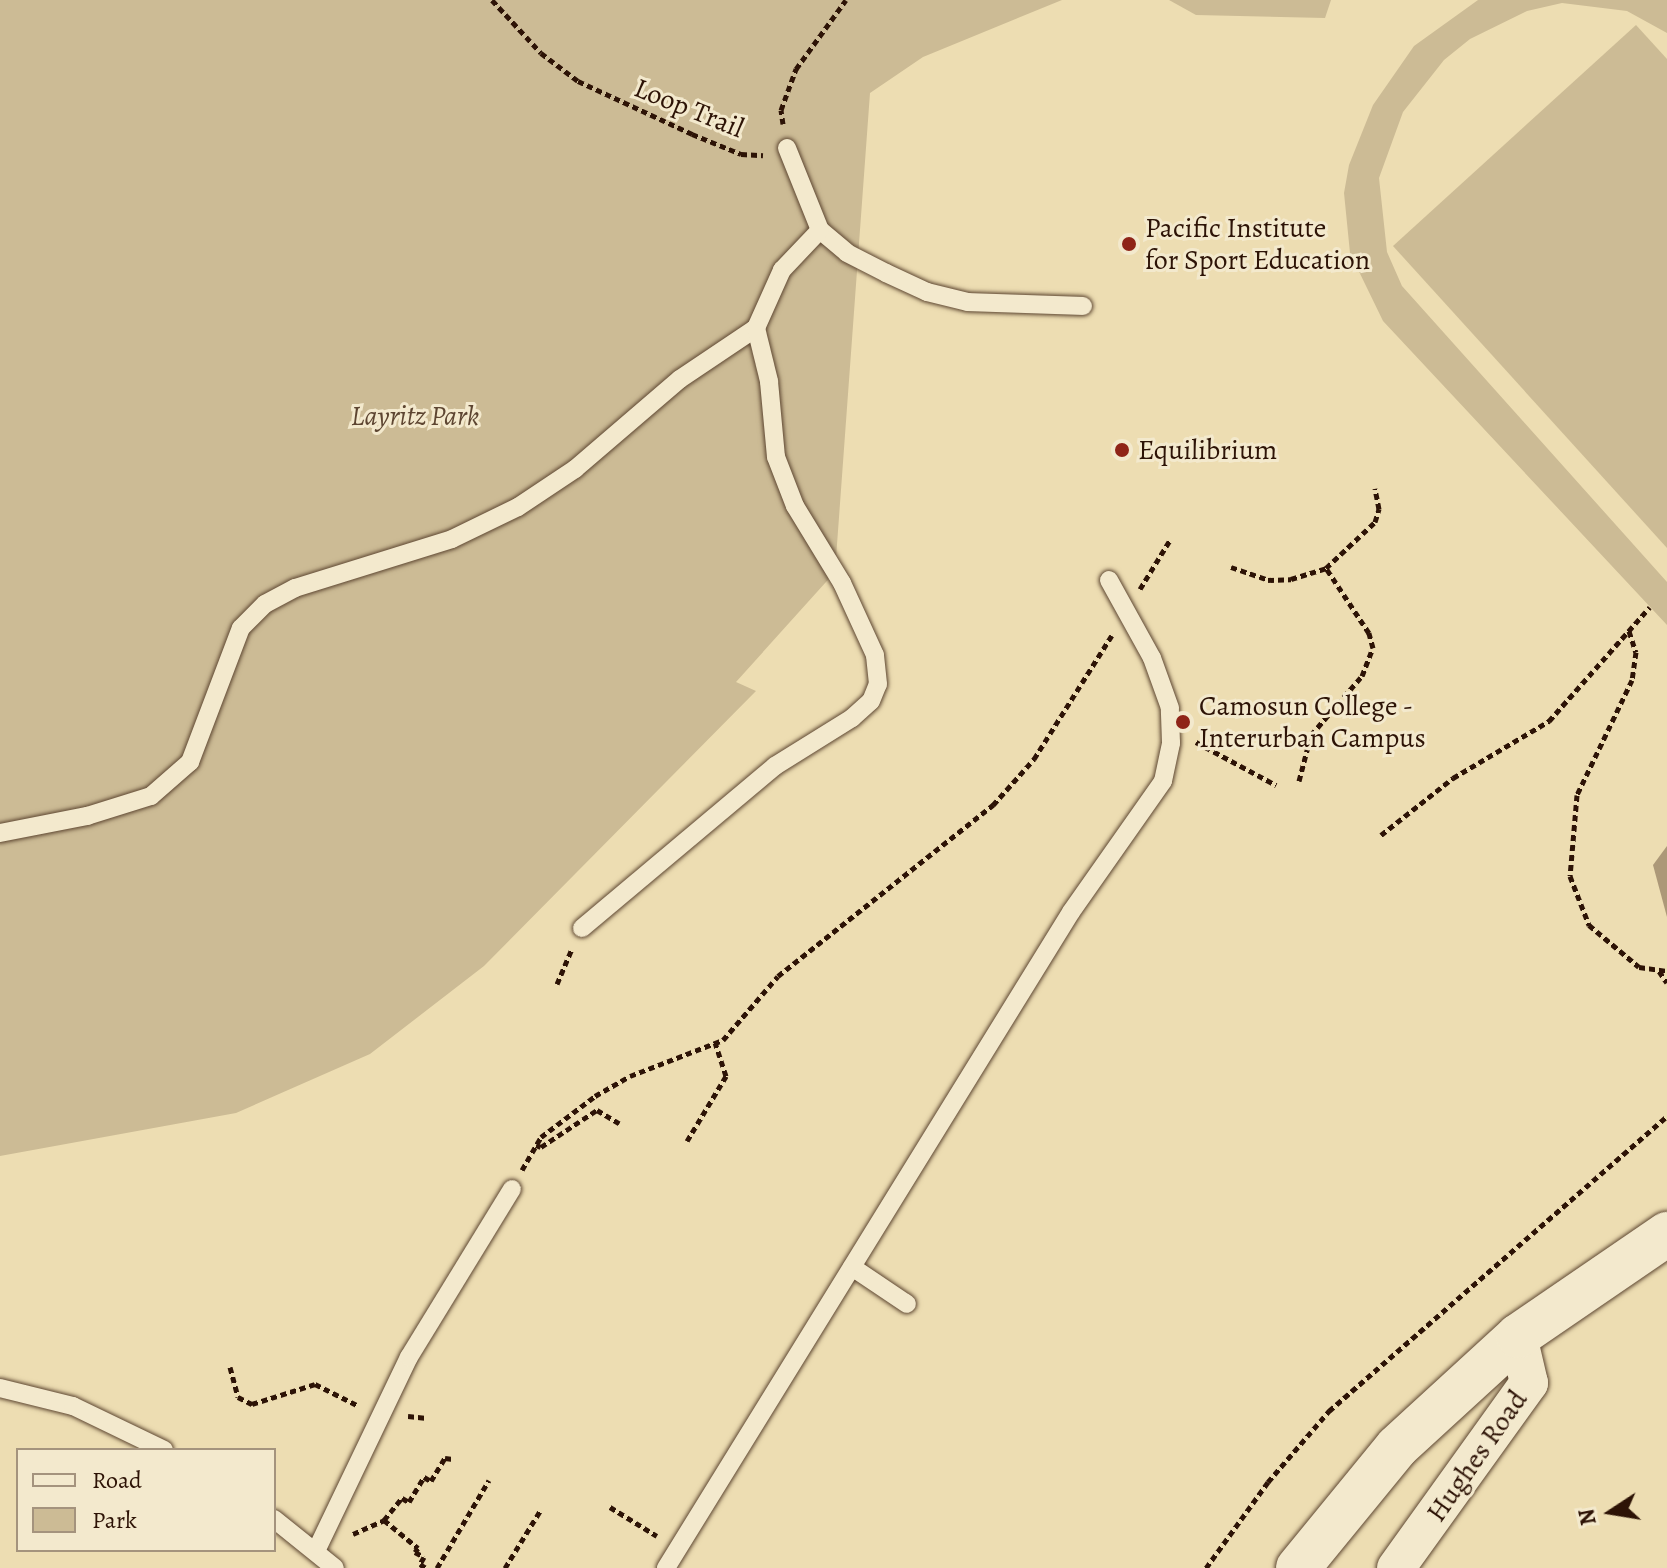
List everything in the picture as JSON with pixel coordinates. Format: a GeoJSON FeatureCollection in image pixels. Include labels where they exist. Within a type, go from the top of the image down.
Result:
{"type":"FeatureCollection","features":[{"type":"Feature","properties":{"kind":"main road"},"geometry":{"type":"LineString","coordinates":[[1298,1568],[1397,1447],[1518,1336],[1667,1234]]}},
{"type":"Feature","properties":{"kind":"street","name":"Hughes Road"},"geometry":{"type":"LineString","coordinates":[[1396,1568],[1529,1383],[1518,1336]]}},
{"type":"Feature","properties":{"kind":"lane"},"geometry":{"type":"LineString","coordinates":[[787,148],[820,230],[847,253],[927,292],[1010,307],[1083,306]]}},
{"type":"Feature","properties":{"kind":"lane"},"geometry":{"type":"LineString","coordinates":[[0,833],[87,816],[151,796],[190,762],[241,628],[265,604],[295,588],[452,539],[518,507],[575,469],[680,379],[756,328],[782,270],[820,230]]}},
{"type":"Feature","properties":{"kind":"lane"},"geometry":{"type":"LineString","coordinates":[[582,928],[775,766],[852,718],[871,701],[878,684],[875,655],[842,583],[795,506],[776,457],[769,381],[756,328]]}},
{"type":"Feature","properties":{"kind":"lane"},"geometry":{"type":"LineString","coordinates":[[666,1568],[1071,912],[1163,781],[1171,743],[1170,708],[1152,658],[1109,580]]}},
{"type":"Feature","properties":{"kind":"lane"},"geometry":{"type":"LineString","coordinates":[[276,1521],[325,1562],[409,1357],[512,1189]]}},
{"type":"Feature","properties":{"kind":"lane"},"geometry":{"type":"LineString","coordinates":[[852,1267],[907,1304]]}},
{"type":"Feature","properties":{"kind":"lane"},"geometry":{"type":"LineString","coordinates":[[0,1388],[73,1406],[160,1448]]}},
{"type":"Feature","properties":{"kind":"path","name":"Loop Trail"},"geometry":{"type":"LineString","coordinates":[[492,0],[541,53],[578,81],[632,108],[741,154],[768,155],[787,148],[781,110],[796,69],[846,0]]}},
{"type":"Feature","properties":{"kind":"path"},"geometry":{"type":"LineString","coordinates":[[1231,567],[1268,580],[1291,579],[1326,568],[1375,522],[1379,509],[1375,488]]}},
{"type":"Feature","properties":{"kind":"path"},"geometry":{"type":"LineString","coordinates":[[1299,781],[1311,735],[1362,676],[1373,648],[1369,633],[1326,568]]}},
{"type":"Feature","properties":{"kind":"path"},"geometry":{"type":"LineString","coordinates":[[1381,835],[1445,783],[1549,721],[1650,607]]}},
{"type":"Feature","properties":{"kind":"path"},"geometry":{"type":"LineString","coordinates":[[1629,631],[1636,652],[1632,680],[1577,795],[1570,876],[1589,925],[1639,967],[1667,971]]}},
{"type":"Feature","properties":{"kind":"path"},"geometry":{"type":"LineString","coordinates":[[512,1189],[536,1145],[565,1117],[630,1076],[715,1043],[778,976],[993,805],[1034,759],[1057,722]]}},
{"type":"Feature","properties":{"kind":"path"},"geometry":{"type":"LineString","coordinates":[[1199,742],[1276,785]]}},
{"type":"Feature","properties":{"kind":"path"},"geometry":{"type":"LineString","coordinates":[[557,984],[582,928]]}},
{"type":"Feature","properties":{"kind":"path"},"geometry":{"type":"LineString","coordinates":[[1659,971],[1667,983]]}},
{"type":"Feature","properties":{"kind":"path"},"geometry":{"type":"LineString","coordinates":[[687,1141],[726,1076],[715,1043]]}},
{"type":"Feature","properties":{"kind":"path"},"geometry":{"type":"LineString","coordinates":[[536,1145],[541,1147],[597,1110],[619,1123]]}},
{"type":"Feature","properties":{"kind":"path"},"geometry":{"type":"LineString","coordinates":[[1206,1568],[1268,1482],[1329,1411],[1667,1116]]}},
{"type":"Feature","properties":{"kind":"path"},"geometry":{"type":"LineString","coordinates":[[230,1367],[238,1397],[252,1404],[315,1384]]}},
{"type":"Feature","properties":{"kind":"path"},"geometry":{"type":"LineString","coordinates":[[426,1568],[420,1564],[424,1557],[415,1552],[418,1548],[384,1520],[402,1498],[409,1502],[424,1477],[431,1481],[445,1458],[453,1459]]}},
{"type":"Feature","properties":{"kind":"path"},"geometry":{"type":"LineString","coordinates":[[437,1568],[489,1480]]}},
{"type":"Feature","properties":{"kind":"path"},"geometry":{"type":"LineString","coordinates":[[610,1507],[678,1549]]}},
{"type":"Feature","properties":{"kind":"path"},"geometry":{"type":"LineString","coordinates":[[505,1568],[540,1511]]}},
{"type":"Feature","properties":{"kind":"green space","name":"Layritz Park"},"geometry":{"type":"Polygon","coordinates":[[[0,0],[1062,0],[923,57],[870,93],[835,572],[736,682],[756,691],[484,966],[370,1054],[236,1113],[0,1156],[0,0]]]}},
{"type":"Feature","properties":{"kind":"green space"},"geometry":{"type":"Polygon","coordinates":[[[1169,0],[1331,0],[1325,18],[1196,15],[1169,0]]]}},
{"type":"Feature","properties":{"kind":"green space"},"geometry":{"type":"Polygon","coordinates":[[[1478,0],[1667,0],[1667,33],[1627,11],[1562,3],[1527,11],[1470,39],[1444,60],[1403,112],[1379,178],[1387,252],[1402,286],[1667,582],[1667,625],[1383,321],[1350,253],[1344,193],[1349,165],[1373,105],[1414,46],[1478,0]]]}},
{"type":"Feature","properties":{"kind":"green space"},"geometry":{"type":"Polygon","coordinates":[[[1636,25],[1667,59],[1667,548],[1393,246],[1636,25]]]}},
{"type":"Feature","properties":{"kind":"shaded area"},"geometry":{"type":"Polygon","coordinates":[[[1667,846],[1667,917],[1653,865],[1667,846]]]}},
{"type":"Feature","properties":{"kind":"place","name":"Pacific Institute for Sport Education"},"geometry":{"type":"Point","coordinates":[1129,244]}},
{"type":"Feature","properties":{"kind":"place","name":"Equilibrium"},"geometry":{"type":"Point","coordinates":[1122,450]}},
{"type":"Feature","properties":{"kind":"place","name":"Camosun College - Interurban Campus"},"geometry":{"type":"Point","coordinates":[1183,722]}}]}
